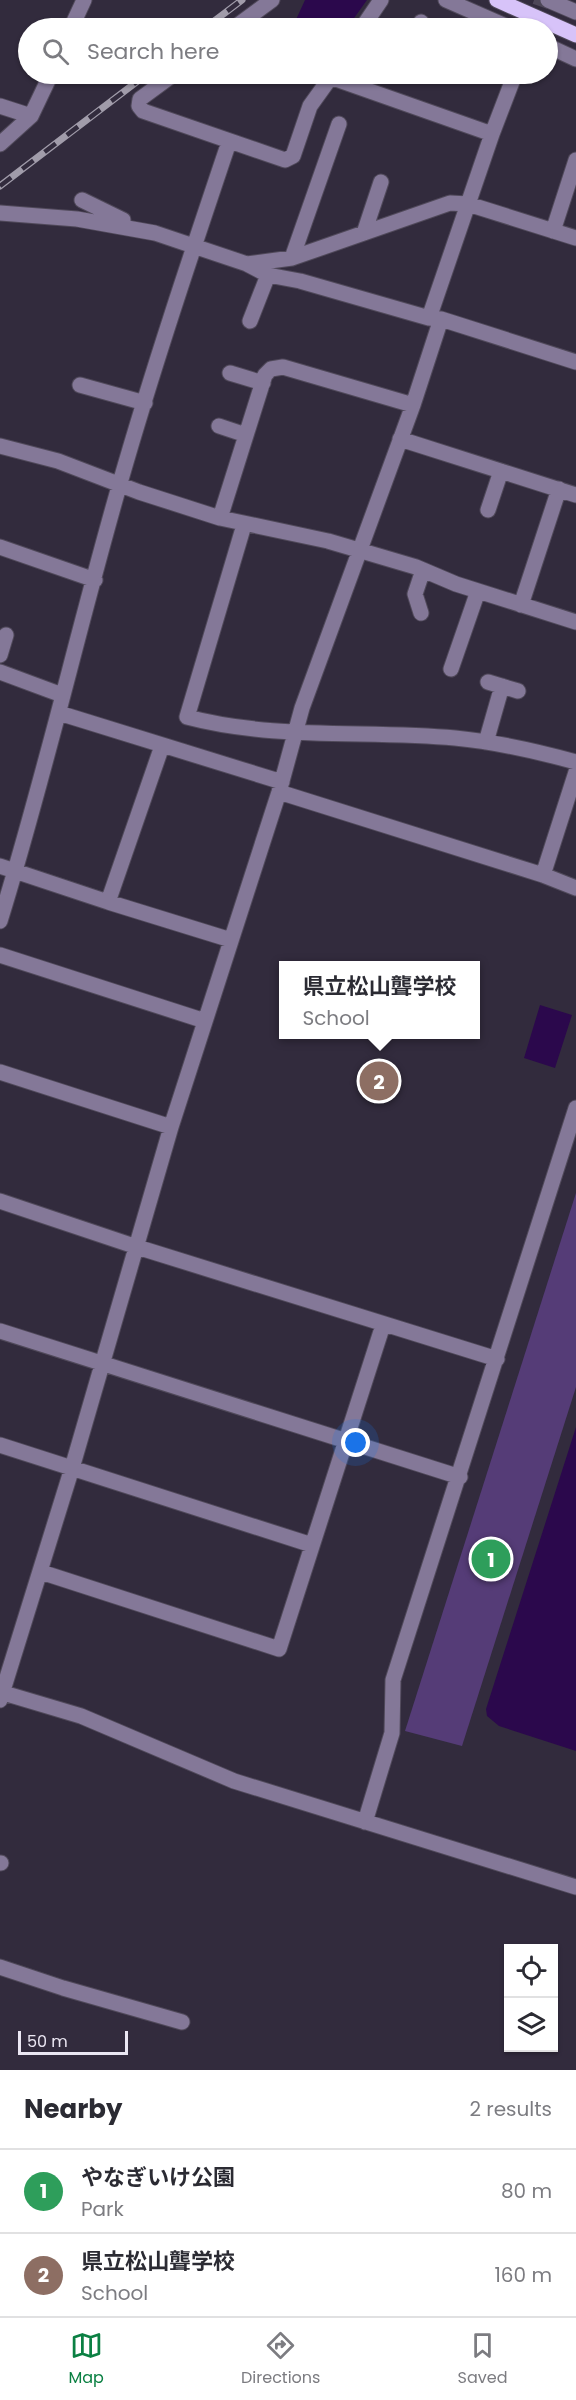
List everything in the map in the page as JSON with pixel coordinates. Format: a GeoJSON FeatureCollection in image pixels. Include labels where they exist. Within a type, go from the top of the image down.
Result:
{"type":"FeatureCollection","features":[{"type":"Feature","properties":{"kind":"main road"},"geometry":{"type":"LineString","coordinates":[[497,0],[537,18]]}},
{"type":"Feature","properties":{"kind":"main road"},"geometry":{"type":"LineString","coordinates":[[558,28],[576,36]]}},
{"type":"Feature","properties":{"kind":"street"},"geometry":{"type":"LineString","coordinates":[[76,18],[84,0]]}},
{"type":"Feature","properties":{"kind":"street"},"geometry":{"type":"LineString","coordinates":[[248,18],[272,0]]}},
{"type":"Feature","properties":{"kind":"street"},"geometry":{"type":"LineString","coordinates":[[369,18],[381,0]]}},
{"type":"Feature","properties":{"kind":"street"},"geometry":{"type":"LineString","coordinates":[[446,0],[487,18]]}},
{"type":"Feature","properties":{"kind":"street"},"geometry":{"type":"LineString","coordinates":[[549,0],[576,12]]}},
{"type":"Feature","properties":{"kind":"street"},"geometry":{"type":"LineString","coordinates":[[558,51],[576,59]]}},
{"type":"Feature","properties":{"kind":"street"},"geometry":{"type":"LineString","coordinates":[[0,144],[31,116],[46,84]]}},
{"type":"Feature","properties":{"kind":"street"},"geometry":{"type":"LineString","coordinates":[[160,84],[140,99],[139,106],[143,111],[285,160],[293,156],[310,106],[326,84]]}},
{"type":"Feature","properties":{"kind":"street"},"geometry":{"type":"LineString","coordinates":[[356,84],[492,134]]}},
{"type":"Feature","properties":{"kind":"street"},"geometry":{"type":"LineString","coordinates":[[511,84],[468,204],[413,405],[302,708],[281,787],[171,1127],[41,1572],[1,1695],[81,1716],[234,1781],[576,1887]]}},
{"type":"Feature","properties":{"kind":"street"},"geometry":{"type":"LineString","coordinates":[[0,106],[31,116]]}},
{"type":"Feature","properties":{"kind":"street"},"geometry":{"type":"LineString","coordinates":[[292,258],[339,124]]}},
{"type":"Feature","properties":{"kind":"street"},"geometry":{"type":"LineString","coordinates":[[0,921],[120,483],[194,246],[230,142]]}},
{"type":"Feature","properties":{"kind":"street"},"geometry":{"type":"LineString","coordinates":[[554,231],[576,160]]}},
{"type":"Feature","properties":{"kind":"street"},"geometry":{"type":"LineString","coordinates":[[364,233],[381,182]]}},
{"type":"Feature","properties":{"kind":"street"},"geometry":{"type":"LineString","coordinates":[[82,200],[123,220],[123,226]]}},
{"type":"Feature","properties":{"kind":"street"},"geometry":{"type":"LineString","coordinates":[[247,264],[292,258],[450,203],[468,204],[576,238]]}},
{"type":"Feature","properties":{"kind":"street"},"geometry":{"type":"LineString","coordinates":[[0,213],[77,219],[123,226],[194,246],[247,264],[268,275],[300,281],[435,319],[576,362]]}},
{"type":"Feature","properties":{"kind":"street"},"geometry":{"type":"LineString","coordinates":[[250,321],[268,275]]}},
{"type":"Feature","properties":{"kind":"street"},"geometry":{"type":"LineString","coordinates":[[220,518],[265,375],[271,369],[283,367],[413,405]]}},
{"type":"Feature","properties":{"kind":"street"},"geometry":{"type":"LineString","coordinates":[[230,373],[263,383]]}},
{"type":"Feature","properties":{"kind":"street"},"geometry":{"type":"LineString","coordinates":[[80,385],[145,403]]}},
{"type":"Feature","properties":{"kind":"street"},"geometry":{"type":"LineString","coordinates":[[219,426],[246,435]]}},
{"type":"Feature","properties":{"kind":"street"},"geometry":{"type":"LineString","coordinates":[[400,439],[576,495]]}},
{"type":"Feature","properties":{"kind":"street"},"geometry":{"type":"LineString","coordinates":[[0,446],[58,460],[139,492],[244,525],[267,527],[359,550],[576,622]]}},
{"type":"Feature","properties":{"kind":"street"},"geometry":{"type":"LineString","coordinates":[[488,510],[501,471]]}},
{"type":"Feature","properties":{"kind":"street"},"geometry":{"type":"LineString","coordinates":[[521,604],[559,489]]}},
{"type":"Feature","properties":{"kind":"street"},"geometry":{"type":"LineString","coordinates":[[244,525],[187,717],[209,722],[296,732],[454,738],[533,750],[576,762]]}},
{"type":"Feature","properties":{"kind":"street"},"geometry":{"type":"LineString","coordinates":[[0,547],[95,580]]}},
{"type":"Feature","properties":{"kind":"street"},"geometry":{"type":"LineString","coordinates":[[421,613],[415,594],[423,570]]}},
{"type":"Feature","properties":{"kind":"street"},"geometry":{"type":"LineString","coordinates":[[451,669],[478,591]]}},
{"type":"Feature","properties":{"kind":"street"},"geometry":{"type":"LineString","coordinates":[[0,655],[6,636]]}},
{"type":"Feature","properties":{"kind":"street"},"geometry":{"type":"LineString","coordinates":[[0,672],[62,694]]}},
{"type":"Feature","properties":{"kind":"street"},"geometry":{"type":"LineString","coordinates":[[486,742],[495,684],[518,691]]}},
{"type":"Feature","properties":{"kind":"street"},"geometry":{"type":"LineString","coordinates":[[59,712],[576,888]]}},
{"type":"Feature","properties":{"kind":"street"},"geometry":{"type":"LineString","coordinates":[[108,902],[162,746]]}},
{"type":"Feature","properties":{"kind":"street"},"geometry":{"type":"LineString","coordinates":[[543,875],[576,772]]}},
{"type":"Feature","properties":{"kind":"street"},"geometry":{"type":"LineString","coordinates":[[0,866],[231,940]]}},
{"type":"Feature","properties":{"kind":"street"},"geometry":{"type":"LineString","coordinates":[[0,955],[205,1021]]}},
{"type":"Feature","properties":{"kind":"street"},"geometry":{"type":"LineString","coordinates":[[0,1072],[171,1127]]}},
{"type":"Feature","properties":{"kind":"street"},"geometry":{"type":"LineString","coordinates":[[365,1822],[392,1733],[393,1680],[575,1117]]}},
{"type":"Feature","properties":{"kind":"street"},"geometry":{"type":"LineString","coordinates":[[0,1201],[137,1247],[497,1359]]}},
{"type":"Feature","properties":{"kind":"street"},"geometry":{"type":"LineString","coordinates":[[41,1572],[279,1649],[383,1324]]}},
{"type":"Feature","properties":{"kind":"street"},"geometry":{"type":"LineString","coordinates":[[0,1331],[460,1477]]}},
{"type":"Feature","properties":{"kind":"street"},"geometry":{"type":"LineString","coordinates":[[0,1445],[312,1545]]}},
{"type":"Feature","properties":{"kind":"street"},"geometry":{"type":"LineString","coordinates":[[0,1967],[182,2022]]}},
{"type":"Feature","properties":{"kind":"shaded area"},"geometry":{"type":"Polygon","coordinates":[[[305,0],[367,0],[354,18],[297,18],[305,0]]]}},
{"type":"Feature","properties":{"kind":"shaded area"},"geometry":{"type":"Polygon","coordinates":[[[540,1005],[572,1015],[555,1068],[524,1058],[540,1005]]]}},
{"type":"Feature","properties":{"kind":"shaded area"},"geometry":{"type":"Polygon","coordinates":[[[576,1193],[576,1387],[462,1746],[405,1731],[576,1193]]]}},
{"type":"Feature","properties":{"kind":"shaded area"},"geometry":{"type":"Polygon","coordinates":[[[576,1427],[576,1751],[499,1726],[487,1716],[486,1709],[576,1427]]]}},
{"type":"Feature","properties":{"kind":"tunnel"},"geometry":{"type":"LineString","coordinates":[[536,18],[542,0]]}},
{"type":"Feature","properties":{"kind":"railway"},"geometry":{"type":"LineString","coordinates":[[218,18],[242,0]]}},
{"type":"Feature","properties":{"kind":"railway"},"geometry":{"type":"LineString","coordinates":[[0,186],[134,84]]}},
{"type":"Feature","properties":{"kind":"place","name":"県立松山聾学校"},"geometry":{"type":"Point","coordinates":[379,1081]}},
{"type":"Feature","properties":{"kind":"place","name":"やなぎいけ公園"},"geometry":{"type":"Point","coordinates":[491,1559]}}]}
